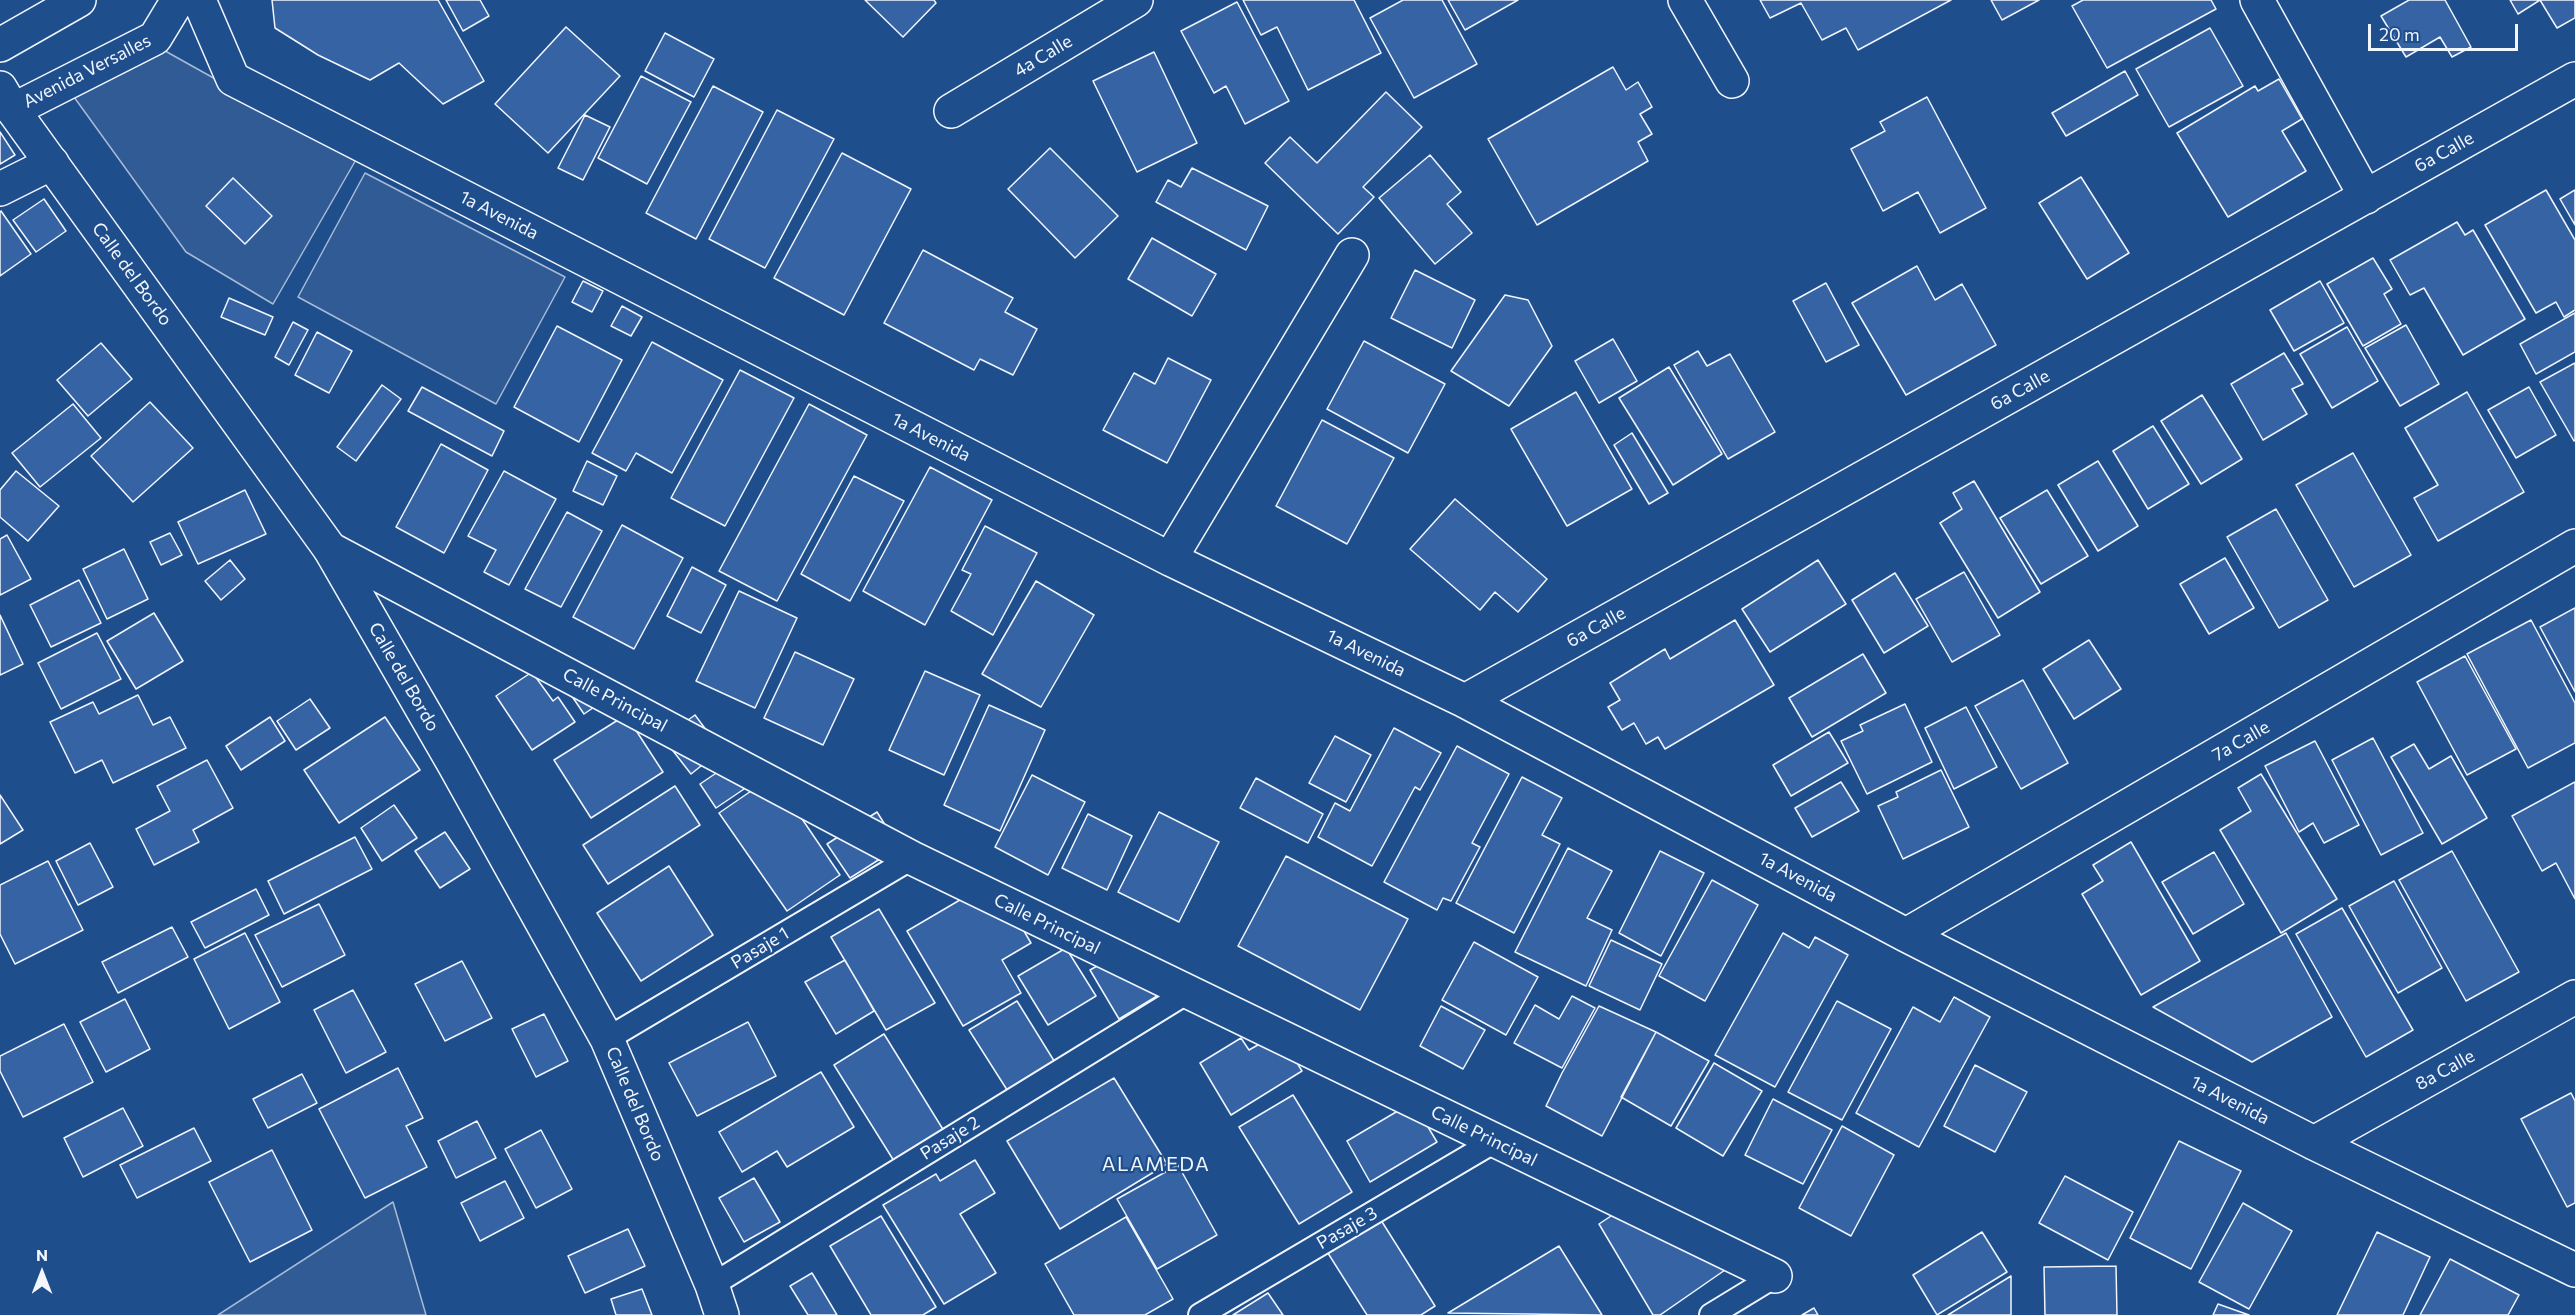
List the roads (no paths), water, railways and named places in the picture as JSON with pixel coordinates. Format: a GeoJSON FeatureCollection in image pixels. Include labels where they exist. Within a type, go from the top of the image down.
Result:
{"type":"FeatureCollection","features":[{"type":"Feature","properties":{"kind":"street"},"geometry":{"type":"LineString","coordinates":[[0,45],[79,0]]}},
{"type":"Feature","properties":{"kind":"street","name":"Avenida Versalles"},"geometry":{"type":"LineString","coordinates":[[7,99],[155,38],[178,0]]}},
{"type":"Feature","properties":{"kind":"street","name":"1a Avenida"},"geometry":{"type":"LineString","coordinates":[[199,0],[233,79],[1170,559],[1465,701],[1906,935],[2314,1143],[2575,1270]]}},
{"type":"Feature","properties":{"kind":"street","name":"4a Calle"},"geometry":{"type":"LineString","coordinates":[[951,111],[1136,0]]}},
{"type":"Feature","properties":{"kind":"street"},"geometry":{"type":"LineString","coordinates":[[1685,0],[1732,81]]}},
{"type":"Feature","properties":{"kind":"street"},"geometry":{"type":"LineString","coordinates":[[2257,0],[2366,196]]}},
{"type":"Feature","properties":{"kind":"street","name":"6a Calle"},"geometry":{"type":"LineString","coordinates":[[1465,701],[2575,79]]}},
{"type":"Feature","properties":{"kind":"street","name":"Calle del Bordo"},"geometry":{"type":"LineString","coordinates":[[7,99],[330,549],[454,764],[607,1039],[712,1284],[722,1315]]}},
{"type":"Feature","properties":{"kind":"street"},"geometry":{"type":"LineString","coordinates":[[0,189],[52,163]]}},
{"type":"Feature","properties":{"kind":"street"},"geometry":{"type":"LineString","coordinates":[[1170,559],[1352,255]]}},
{"type":"Feature","properties":{"kind":"street","name":"7a Calle"},"geometry":{"type":"LineString","coordinates":[[1906,935],[2575,546]]}},
{"type":"Feature","properties":{"kind":"street","name":"Calle Principal"},"geometry":{"type":"LineString","coordinates":[[330,549],[912,858],[1774,1276]]}},
{"type":"Feature","properties":{"kind":"street","name":"8a Calle"},"geometry":{"type":"LineString","coordinates":[[2314,1143],[2575,997]]}},
{"type":"Feature","properties":{"kind":"lane","name":"Pasaje 1"},"geometry":{"type":"LineString","coordinates":[[607,1039],[912,858]]}},
{"type":"Feature","properties":{"kind":"lane","name":"Pasaje 2"},"geometry":{"type":"LineString","coordinates":[[712,1284],[1188,992]]}},
{"type":"Feature","properties":{"kind":"lane","name":"Pasaje 3"},"geometry":{"type":"LineString","coordinates":[[1200,1315],[1495,1141]]}},
{"type":"Feature","properties":{"kind":"lane"},"geometry":{"type":"LineString","coordinates":[[1711,1315],[1774,1276]]}},
{"type":"Feature","properties":{"kind":"district","name":"ALAMEDA"},"geometry":{"type":"Point","coordinates":[1156,1164]}}]}
